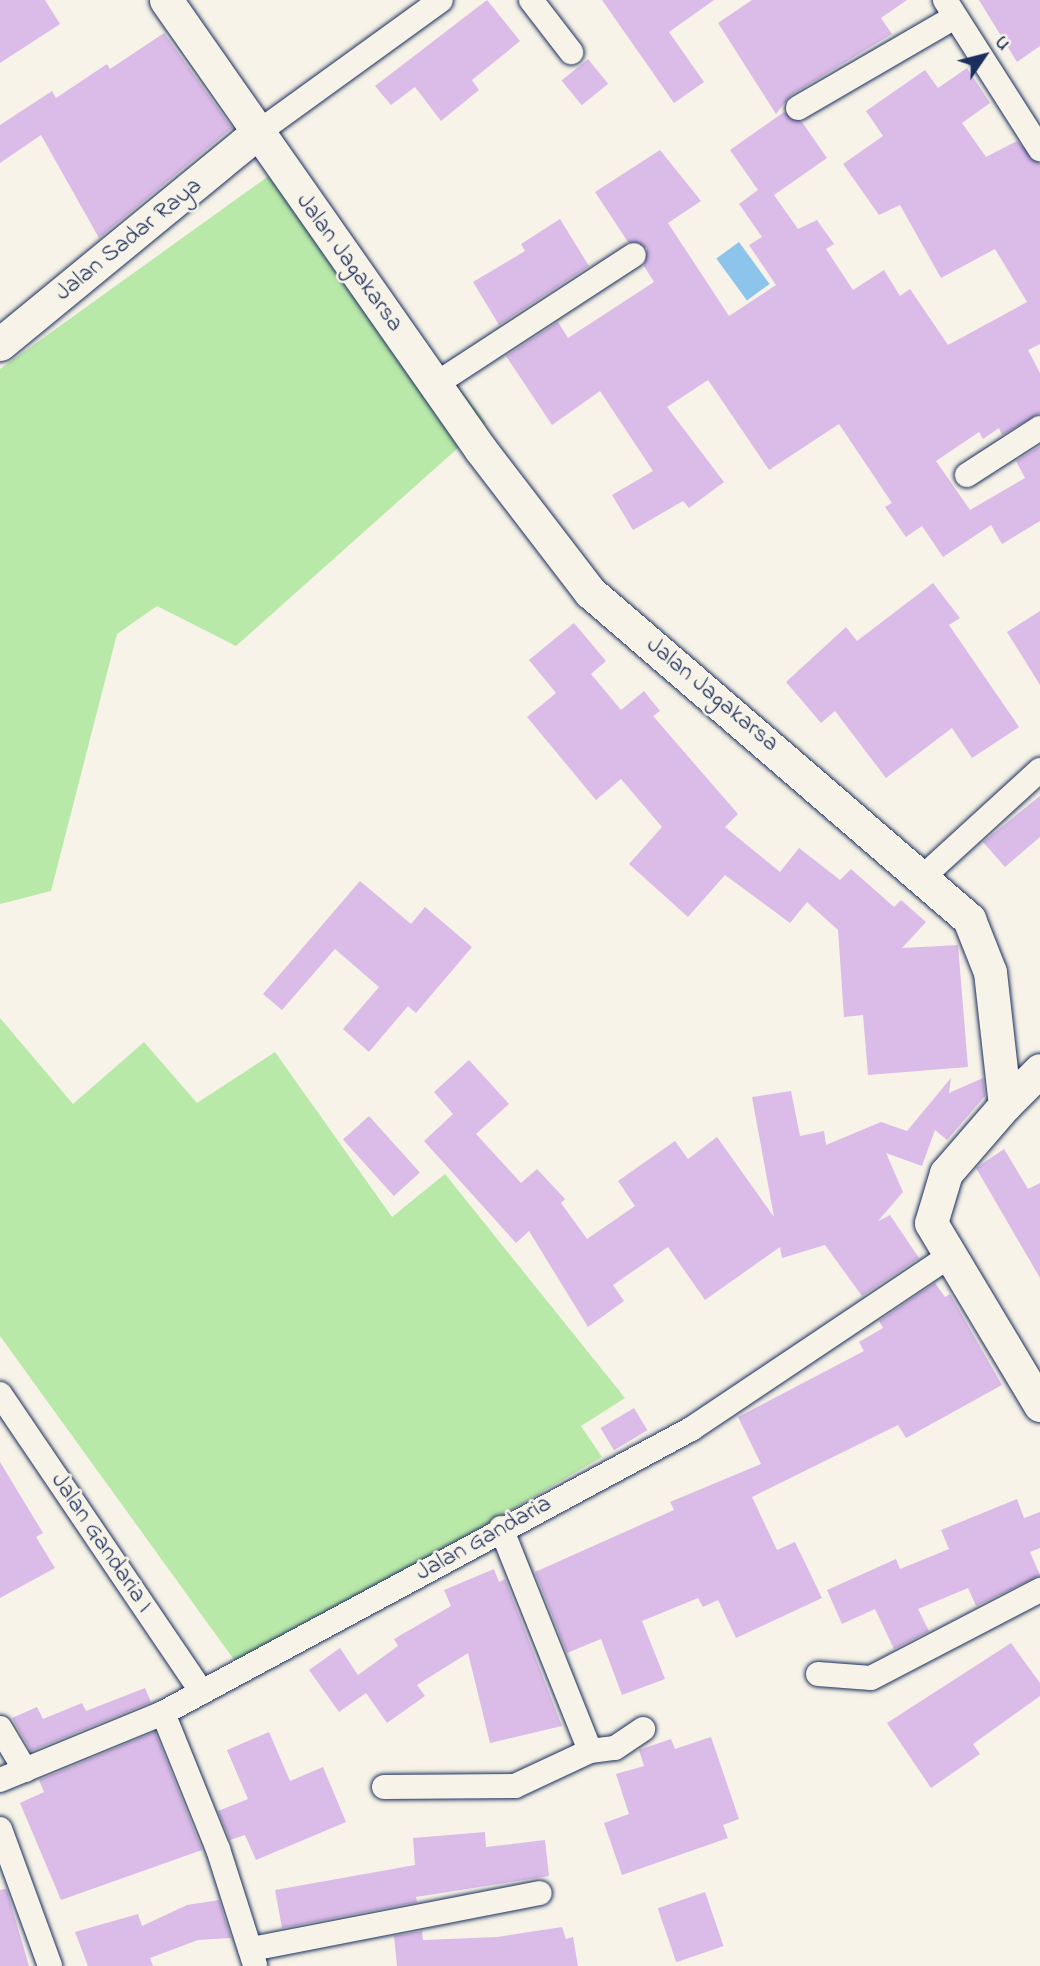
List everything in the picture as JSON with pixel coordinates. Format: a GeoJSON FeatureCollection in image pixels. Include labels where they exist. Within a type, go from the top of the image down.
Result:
{"type":"FeatureCollection","features":[{"type":"Feature","properties":{"kind":"main road","name":"Jalan Jagakarsa"},"geometry":{"type":"LineString","coordinates":[[166,0],[256,134],[590,592],[958,903],[979,938],[990,972],[1005,1105]]}},
{"type":"Feature","properties":{"kind":"main road","name":"Jalan Sadar Raya"},"geometry":{"type":"LineString","coordinates":[[0,343],[256,134]]}},
{"type":"Feature","properties":{"kind":"main road"},"geometry":{"type":"LineString","coordinates":[[1040,1070],[1005,1105],[946,1173],[934,1197],[930,1223],[946,1258],[1040,1405]]}},
{"type":"Feature","properties":{"kind":"street"},"geometry":{"type":"LineString","coordinates":[[256,134],[441,0]]}},
{"type":"Feature","properties":{"kind":"street"},"geometry":{"type":"LineString","coordinates":[[531,0],[571,52]]}},
{"type":"Feature","properties":{"kind":"street"},"geometry":{"type":"LineString","coordinates":[[798,107],[950,9],[1040,149]]}},
{"type":"Feature","properties":{"kind":"street"},"geometry":{"type":"LineString","coordinates":[[436,384],[634,255]]}},
{"type":"Feature","properties":{"kind":"street"},"geometry":{"type":"LineString","coordinates":[[967,475],[1040,428]]}},
{"type":"Feature","properties":{"kind":"street"},"geometry":{"type":"LineString","coordinates":[[925,875],[1040,770]]}},
{"type":"Feature","properties":{"kind":"street","name":"Jalan Gandaria"},"geometry":{"type":"LineString","coordinates":[[0,1780],[163,1713],[500,1528],[691,1429],[946,1258]]}},
{"type":"Feature","properties":{"kind":"street","name":"Jalan Gandaria I"},"geometry":{"type":"LineString","coordinates":[[0,1394],[202,1692]]}},
{"type":"Feature","properties":{"kind":"street"},"geometry":{"type":"LineString","coordinates":[[500,1528],[590,1751]]}},
{"type":"Feature","properties":{"kind":"street"},"geometry":{"type":"LineString","coordinates":[[818,1674],[855,1681],[880,1675],[1040,1590]]}},
{"type":"Feature","properties":{"kind":"street"},"geometry":{"type":"LineString","coordinates":[[163,1713],[253,1958],[540,1893]]}},
{"type":"Feature","properties":{"kind":"street"},"geometry":{"type":"LineString","coordinates":[[0,1728],[25,1770]]}},
{"type":"Feature","properties":{"kind":"street"},"geometry":{"type":"LineString","coordinates":[[384,1787],[515,1786],[590,1751],[615,1748],[643,1729]]}},
{"type":"Feature","properties":{"kind":"street"},"geometry":{"type":"LineString","coordinates":[[0,1829],[50,1966]]}},
{"type":"Feature","properties":{"kind":"green space"},"geometry":{"type":"Polygon","coordinates":[[[288,162],[486,423],[236,646],[157,606],[117,634],[51,891],[0,904],[0,369],[288,162]]]}},
{"type":"Feature","properties":{"kind":"green space"},"geometry":{"type":"Polygon","coordinates":[[[0,1018],[73,1104],[144,1042],[197,1103],[275,1052],[392,1217],[445,1174],[625,1398],[581,1426],[602,1457],[240,1668],[0,1336],[0,1018]]]}},
{"type":"Feature","properties":{"kind":"water"},"geometry":{"type":"Polygon","coordinates":[[[739,242],[770,284],[747,301],[716,258],[739,242]]]}},
{"type":"Feature","properties":{"kind":"building"},"geometry":{"type":"Polygon","coordinates":[[[0,0],[45,0],[60,24],[0,63],[0,0]]]}},
{"type":"Feature","properties":{"kind":"building"},"geometry":{"type":"Polygon","coordinates":[[[487,0],[520,41],[472,80],[479,90],[441,121],[415,87],[391,105],[375,86],[487,0]]]}},
{"type":"Feature","properties":{"kind":"building"},"geometry":{"type":"Polygon","coordinates":[[[602,0],[714,0],[669,32],[704,82],[674,103],[602,0]]]}},
{"type":"Feature","properties":{"kind":"building"},"geometry":{"type":"Polygon","coordinates":[[[752,0],[907,0],[881,18],[892,34],[791,95],[776,114],[718,23],[752,0]]]}},
{"type":"Feature","properties":{"kind":"building"},"geometry":{"type":"Polygon","coordinates":[[[979,0],[1040,0],[1040,46],[1017,62],[979,0]]]}},
{"type":"Feature","properties":{"kind":"building"},"geometry":{"type":"Polygon","coordinates":[[[164,33],[232,128],[99,238],[41,135],[0,163],[0,125],[52,91],[56,98],[107,64],[110,69],[164,33]]]}},
{"type":"Feature","properties":{"kind":"building"},"geometry":{"type":"Polygon","coordinates":[[[588,59],[608,84],[582,105],[562,80],[588,59]]]}},
{"type":"Feature","properties":{"kind":"building"},"geometry":{"type":"Polygon","coordinates":[[[967,68],[990,103],[962,123],[986,157],[1017,141],[1040,164],[1040,344],[1028,350],[1040,373],[1040,413],[1002,435],[999,428],[983,439],[979,432],[936,461],[970,510],[1025,478],[1016,461],[1040,446],[1040,521],[1002,544],[991,525],[943,557],[922,526],[906,537],[885,507],[892,503],[839,424],[769,470],[708,380],[667,407],[724,482],[689,508],[683,501],[633,530],[612,495],[653,471],[600,391],[552,425],[506,356],[558,322],[568,338],[654,282],[644,266],[647,248],[628,242],[595,192],[660,150],[701,201],[668,223],[729,316],[776,285],[749,245],[762,237],[739,204],[758,190],[730,150],[784,112],[802,122],[827,158],[774,195],[798,229],[817,220],[834,244],[826,249],[853,290],[884,270],[900,296],[910,289],[948,345],[1027,302],[995,249],[941,278],[900,205],[879,215],[843,164],[883,136],[866,111],[925,70],[938,88],[967,68]]]}},
{"type":"Feature","properties":{"kind":"building"},"geometry":{"type":"Polygon","coordinates":[[[560,219],[589,266],[499,325],[473,282],[525,251],[521,244],[560,219]]]}},
{"type":"Feature","properties":{"kind":"building"},"geometry":{"type":"Polygon","coordinates":[[[933,583],[960,618],[949,625],[1019,727],[972,758],[952,728],[886,778],[835,711],[821,723],[786,682],[846,627],[857,641],[933,583]]]}},
{"type":"Feature","properties":{"kind":"building"},"geometry":{"type":"Polygon","coordinates":[[[1040,611],[1040,685],[1007,632],[1040,611]]]}},
{"type":"Feature","properties":{"kind":"building"},"geometry":{"type":"Polygon","coordinates":[[[574,623],[606,661],[591,674],[621,710],[644,691],[660,711],[653,716],[738,814],[725,827],[780,872],[799,848],[840,880],[851,869],[894,907],[901,900],[926,922],[902,948],[958,945],[968,1067],[868,1075],[863,1015],[844,1017],[838,930],[807,902],[790,923],[725,875],[688,917],[629,864],[662,827],[621,779],[596,800],[527,717],[556,693],[529,660],[574,623]]]}},
{"type":"Feature","properties":{"kind":"building"},"geometry":{"type":"Polygon","coordinates":[[[1040,796],[1040,837],[1005,867],[983,842],[1040,796]]]}},
{"type":"Feature","properties":{"kind":"building"},"geometry":{"type":"Polygon","coordinates":[[[360,881],[411,924],[425,907],[472,947],[416,1013],[408,1006],[369,1052],[343,1029],[379,987],[335,949],[282,1010],[263,994],[360,881]]]}},
{"type":"Feature","properties":{"kind":"building"},"geometry":{"type":"Polygon","coordinates":[[[469,1060],[509,1104],[476,1134],[521,1183],[537,1169],[565,1199],[561,1203],[587,1239],[635,1206],[618,1181],[675,1141],[688,1159],[717,1137],[774,1217],[752,1097],[791,1091],[800,1136],[824,1131],[826,1145],[881,1122],[907,1131],[951,1078],[949,1093],[983,1078],[985,1096],[947,1140],[935,1130],[922,1166],[886,1153],[903,1192],[878,1221],[890,1215],[919,1258],[862,1296],[825,1245],[782,1258],[780,1247],[705,1300],[668,1247],[613,1285],[624,1301],[588,1327],[529,1231],[516,1243],[424,1141],[453,1114],[434,1092],[469,1060]]]}},
{"type":"Feature","properties":{"kind":"building"},"geometry":{"type":"Polygon","coordinates":[[[369,1116],[420,1172],[394,1196],[343,1139],[369,1116]]]}},
{"type":"Feature","properties":{"kind":"building"},"geometry":{"type":"Polygon","coordinates":[[[1004,1149],[1028,1189],[1040,1183],[1040,1278],[976,1168],[1004,1149]]]}},
{"type":"Feature","properties":{"kind":"building"},"geometry":{"type":"Polygon","coordinates":[[[935,1283],[945,1297],[950,1294],[1002,1385],[906,1438],[898,1425],[752,1497],[777,1550],[795,1542],[822,1598],[736,1638],[718,1600],[703,1607],[698,1598],[642,1621],[665,1679],[622,1695],[601,1639],[567,1653],[535,1572],[674,1510],[670,1502],[761,1464],[738,1417],[864,1351],[859,1342],[883,1328],[879,1321],[935,1283]]]}},
{"type":"Feature","properties":{"kind":"building"},"geometry":{"type":"Polygon","coordinates":[[[634,1408],[647,1430],[614,1450],[601,1428],[634,1408]]]}},
{"type":"Feature","properties":{"kind":"building"},"geometry":{"type":"Polygon","coordinates":[[[0,1462],[43,1533],[36,1537],[55,1568],[0,1598],[0,1462]]]}},
{"type":"Feature","properties":{"kind":"building"},"geometry":{"type":"Polygon","coordinates":[[[1017,1499],[1024,1518],[1040,1512],[1040,1548],[1030,1552],[1040,1575],[976,1606],[968,1588],[918,1609],[929,1631],[894,1649],[875,1609],[842,1624],[827,1590],[896,1559],[900,1569],[949,1549],[941,1530],[1017,1499]]]}},
{"type":"Feature","properties":{"kind":"building"},"geometry":{"type":"Polygon","coordinates":[[[494,1569],[499,1582],[505,1579],[562,1726],[490,1743],[468,1653],[417,1685],[425,1696],[387,1723],[366,1693],[339,1712],[309,1670],[340,1648],[358,1675],[398,1646],[394,1639],[451,1606],[444,1590],[494,1569]]]}},
{"type":"Feature","properties":{"kind":"building"},"geometry":{"type":"Polygon","coordinates":[[[1011,1643],[1040,1683],[1040,1696],[973,1744],[980,1754],[931,1788],[887,1723],[1011,1643]]]}},
{"type":"Feature","properties":{"kind":"building"},"geometry":{"type":"Polygon","coordinates":[[[145,1688],[151,1702],[31,1751],[12,1718],[37,1707],[43,1719],[82,1703],[86,1711],[145,1688]]]}},
{"type":"Feature","properties":{"kind":"building"},"geometry":{"type":"Polygon","coordinates":[[[155,1732],[202,1850],[61,1900],[20,1803],[44,1792],[39,1780],[155,1732]]]}},
{"type":"Feature","properties":{"kind":"building"},"geometry":{"type":"Polygon","coordinates":[[[269,1732],[290,1781],[323,1767],[346,1822],[256,1860],[245,1835],[230,1840],[218,1811],[248,1799],[227,1750],[269,1732]]]}},
{"type":"Feature","properties":{"kind":"building"},"geometry":{"type":"Polygon","coordinates":[[[711,1737],[739,1819],[723,1825],[728,1838],[622,1875],[604,1823],[629,1814],[616,1774],[644,1766],[639,1750],[671,1739],[675,1749],[711,1737]]]}},
{"type":"Feature","properties":{"kind":"building"},"geometry":{"type":"Polygon","coordinates":[[[485,1832],[486,1847],[545,1840],[549,1876],[416,1897],[417,1902],[282,1928],[275,1890],[415,1865],[413,1838],[485,1832]]]}},
{"type":"Feature","properties":{"kind":"building"},"geometry":{"type":"Polygon","coordinates":[[[6,1889],[29,1966],[0,1966],[0,1890],[6,1889]]]}},
{"type":"Feature","properties":{"kind":"building"},"geometry":{"type":"Polygon","coordinates":[[[705,1892],[724,1946],[676,1962],[658,1908],[705,1892]]]}},
{"type":"Feature","properties":{"kind":"building"},"geometry":{"type":"Polygon","coordinates":[[[219,1900],[231,1938],[198,1940],[150,1958],[153,1966],[88,1966],[75,1932],[138,1914],[142,1926],[187,1905],[219,1900]]]}},
{"type":"Feature","properties":{"kind":"building"},"geometry":{"type":"Polygon","coordinates":[[[562,1927],[566,1939],[573,1937],[578,1966],[397,1966],[394,1936],[422,1931],[423,1940],[497,1937],[562,1927]]]}}]}
